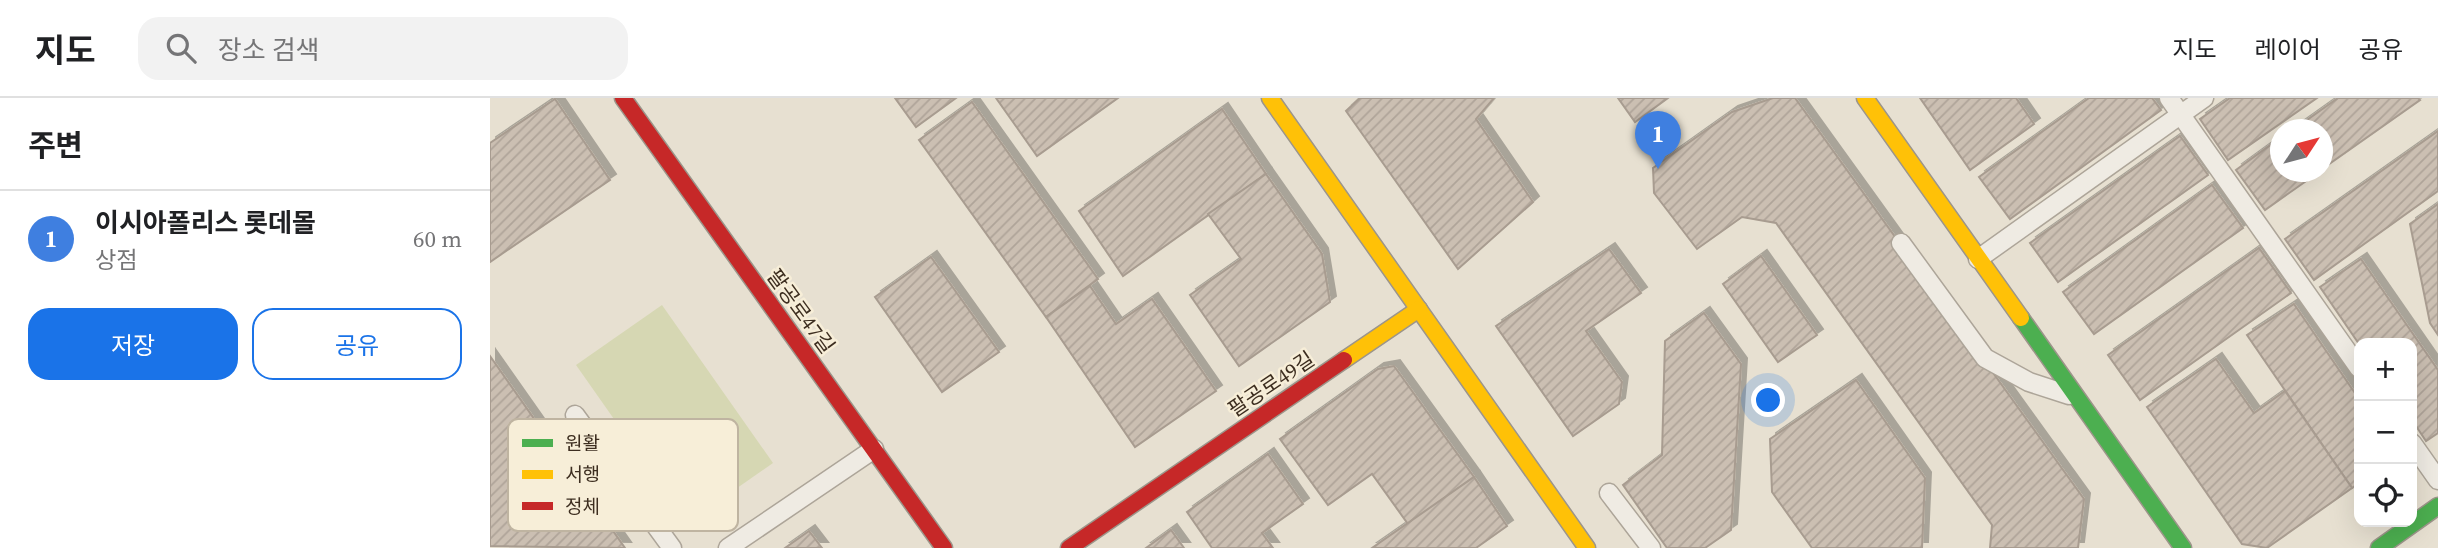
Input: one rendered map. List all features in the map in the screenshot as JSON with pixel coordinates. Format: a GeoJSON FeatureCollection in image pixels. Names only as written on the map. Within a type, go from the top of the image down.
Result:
{"type":"FeatureCollection","features":[{"type":"Feature","properties":{"kind":"street","name":"팔공로47길"},"geometry":{"type":"LineString","coordinates":[[623,98],[944,548]]}},
{"type":"Feature","properties":{"kind":"street"},"geometry":{"type":"LineString","coordinates":[[1270,98],[1587,548]]}},
{"type":"Feature","properties":{"kind":"street"},"geometry":{"type":"LineString","coordinates":[[1865,98],[2183,548]]}},
{"type":"Feature","properties":{"kind":"street","name":"팔공로49길"},"geometry":{"type":"LineString","coordinates":[[1069,548],[1419,309]]}},
{"type":"Feature","properties":{"kind":"street"},"geometry":{"type":"LineString","coordinates":[[2379,548],[2438,506]]}},
{"type":"Feature","properties":{"kind":"lane"},"geometry":{"type":"LineString","coordinates":[[2169,98],[2354,361]]}},
{"type":"Feature","properties":{"kind":"lane"},"geometry":{"type":"LineString","coordinates":[[1978,260],[2204,98]]}},
{"type":"Feature","properties":{"kind":"lane"},"geometry":{"type":"LineString","coordinates":[[1901,243],[1985,358],[2029,382],[2076,397]]}},
{"type":"Feature","properties":{"kind":"lane"},"geometry":{"type":"LineString","coordinates":[[575,415],[578,419]]}},
{"type":"Feature","properties":{"kind":"lane"},"geometry":{"type":"LineString","coordinates":[[728,548],[874,449]]}},
{"type":"Feature","properties":{"kind":"lane"},"geometry":{"type":"LineString","coordinates":[[2417,450],[2438,480]]}},
{"type":"Feature","properties":{"kind":"lane"},"geometry":{"type":"LineString","coordinates":[[1609,493],[1651,548]]}},
{"type":"Feature","properties":{"kind":"lane"},"geometry":{"type":"LineString","coordinates":[[660,531],[672,548]]}},
{"type":"Feature","properties":{"kind":"green space"},"geometry":{"type":"Polygon","coordinates":[[[662,305],[773,463],[738,487],[738,419],[614,419],[576,365],[662,305]]]}},
{"type":"Feature","properties":{"kind":"building"},"geometry":{"type":"Polygon","coordinates":[[[895,98],[956,98],[916,127],[895,98]]]}},
{"type":"Feature","properties":{"kind":"building"},"geometry":{"type":"Polygon","coordinates":[[[996,98],[1118,98],[1037,156],[996,98]]]}},
{"type":"Feature","properties":{"kind":"building"},"geometry":{"type":"Polygon","coordinates":[[[1360,98],[1494,98],[1476,119],[1533,202],[1458,269],[1346,111],[1360,98]]]}},
{"type":"Feature","properties":{"kind":"building"},"geometry":{"type":"Polygon","coordinates":[[[1618,98],[1668,98],[1635,122],[1618,98]]]}},
{"type":"Feature","properties":{"kind":"building"},"geometry":{"type":"Polygon","coordinates":[[[1773,98],[1795,98],[2084,499],[2078,548],[1990,548],[1992,525],[1776,223],[1742,217],[1697,249],[1654,193],[1653,168],[1732,112],[1773,98]]]}},
{"type":"Feature","properties":{"kind":"building"},"geometry":{"type":"Polygon","coordinates":[[[1920,98],[2016,98],[2034,124],[1970,170],[1920,98]]]}},
{"type":"Feature","properties":{"kind":"building"},"geometry":{"type":"Polygon","coordinates":[[[2089,98],[2152,98],[2161,110],[2010,219],[1979,177],[2089,98]]]}},
{"type":"Feature","properties":{"kind":"building"},"geometry":{"type":"Polygon","coordinates":[[[2230,98],[2317,98],[2287,119],[2270,119],[2270,131],[2228,160],[2200,119],[2230,98]]]}},
{"type":"Feature","properties":{"kind":"building"},"geometry":{"type":"Polygon","coordinates":[[[2338,98],[2420,100],[2333,161],[2333,119],[2308,119],[2338,98]]]}},
{"type":"Feature","properties":{"kind":"building"},"geometry":{"type":"Polygon","coordinates":[[[555,99],[610,180],[490,262],[490,143],[555,99]]]}},
{"type":"Feature","properties":{"kind":"building"},"geometry":{"type":"Polygon","coordinates":[[[972,102],[1098,279],[1046,317],[919,140],[972,102]]]}},
{"type":"Feature","properties":{"kind":"building"},"geometry":{"type":"Polygon","coordinates":[[[1222,109],[1266,174],[1123,276],[1079,211],[1222,109]]]}},
{"type":"Feature","properties":{"kind":"building"},"geometry":{"type":"Polygon","coordinates":[[[2438,131],[2438,191],[2314,280],[2285,239],[2438,131]]]}},
{"type":"Feature","properties":{"kind":"building"},"geometry":{"type":"Polygon","coordinates":[[[2180,136],[2208,175],[2058,282],[2030,243],[2180,136]]]}},
{"type":"Feature","properties":{"kind":"building"},"geometry":{"type":"Polygon","coordinates":[[[2270,145],[2270,182],[2305,182],[2265,210],[2236,170],[2270,145]]]}},
{"type":"Feature","properties":{"kind":"building"},"geometry":{"type":"Polygon","coordinates":[[[1266,174],[1322,254],[1330,302],[1239,366],[1190,295],[1241,259],[1208,214],[1266,174]]]}},
{"type":"Feature","properties":{"kind":"building"},"geometry":{"type":"Polygon","coordinates":[[[2212,185],[2243,228],[2094,334],[2063,292],[2212,185]]]}},
{"type":"Feature","properties":{"kind":"building"},"geometry":{"type":"Polygon","coordinates":[[[2438,204],[2438,335],[2430,323],[2410,224],[2438,204]]]}},
{"type":"Feature","properties":{"kind":"building"},"geometry":{"type":"Polygon","coordinates":[[[2259,248],[2291,293],[2140,400],[2108,355],[2259,248]]]}},
{"type":"Feature","properties":{"kind":"building"},"geometry":{"type":"Polygon","coordinates":[[[1609,249],[1641,293],[1586,331],[1622,382],[1619,404],[1573,436],[1496,326],[1609,249]]]}},
{"type":"Feature","properties":{"kind":"building"},"geometry":{"type":"Polygon","coordinates":[[[1761,256],[1817,335],[1778,362],[1723,284],[1761,256]]]}},
{"type":"Feature","properties":{"kind":"building"},"geometry":{"type":"Polygon","coordinates":[[[931,257],[999,352],[942,392],[875,297],[931,257]]]}},
{"type":"Feature","properties":{"kind":"building"},"geometry":{"type":"Polygon","coordinates":[[[2361,259],[2416,338],[2355,338],[2320,287],[2361,259]]]}},
{"type":"Feature","properties":{"kind":"building"},"geometry":{"type":"Polygon","coordinates":[[[1090,286],[1116,324],[1152,299],[1216,391],[1135,447],[1046,317],[1090,286]]]}},
{"type":"Feature","properties":{"kind":"building"},"geometry":{"type":"Polygon","coordinates":[[[2294,304],[2354,392],[2352,488],[2247,335],[2294,304]]]}},
{"type":"Feature","properties":{"kind":"building"},"geometry":{"type":"Polygon","coordinates":[[[1704,313],[1741,364],[1731,530],[1705,548],[1667,548],[1623,485],[1662,455],[1665,341],[1704,313]]]}},
{"type":"Feature","properties":{"kind":"building"},"geometry":{"type":"Polygon","coordinates":[[[2417,340],[2438,370],[2438,433],[2426,441],[2417,428],[2417,340]]]}},
{"type":"Feature","properties":{"kind":"building"},"geometry":{"type":"Polygon","coordinates":[[[490,356],[534,419],[508,419],[508,531],[613,531],[625,548],[490,546],[490,356]]]}},
{"type":"Feature","properties":{"kind":"building"},"geometry":{"type":"Polygon","coordinates":[[[2216,359],[2254,413],[2285,391],[2352,488],[2267,548],[2242,544],[2147,407],[2216,359]]]}},
{"type":"Feature","properties":{"kind":"building"},"geometry":{"type":"Polygon","coordinates":[[[1394,366],[1474,477],[1408,524],[1372,474],[1328,505],[1280,439],[1378,369],[1394,366]]]}},
{"type":"Feature","properties":{"kind":"building"},"geometry":{"type":"Polygon","coordinates":[[[1856,380],[1925,478],[1922,548],[1812,548],[1772,492],[1770,439],[1856,380]]]}},
{"type":"Feature","properties":{"kind":"building"},"geometry":{"type":"Polygon","coordinates":[[[1268,454],[1303,504],[1262,533],[1273,548],[1212,548],[1187,512],[1268,454]]]}},
{"type":"Feature","properties":{"kind":"building"},"geometry":{"type":"Polygon","coordinates":[[[1474,477],[1507,526],[1476,548],[1372,548],[1474,477]]]}},
{"type":"Feature","properties":{"kind":"building"},"geometry":{"type":"Polygon","coordinates":[[[1171,530],[1184,548],[1146,548],[1171,530]]]}},
{"type":"Feature","properties":{"kind":"building"},"geometry":{"type":"Polygon","coordinates":[[[809,531],[822,548],[785,548],[809,531]]]}},
{"type":"Feature","properties":{"kind":"traffic: fast"},"geometry":{"type":"LineString","coordinates":[[2021,318],[2183,548]]}},
{"type":"Feature","properties":{"kind":"traffic: fast"},"geometry":{"type":"LineString","coordinates":[[2379,548],[2438,506]]}},
{"type":"Feature","properties":{"kind":"traffic: slow"},"geometry":{"type":"LineString","coordinates":[[1270,98],[1587,548]]}},
{"type":"Feature","properties":{"kind":"traffic: slow"},"geometry":{"type":"LineString","coordinates":[[1865,98],[2021,318]]}},
{"type":"Feature","properties":{"kind":"traffic: slow"},"geometry":{"type":"LineString","coordinates":[[1344,360],[1419,309]]}},
{"type":"Feature","properties":{"kind":"traffic: jam"},"geometry":{"type":"LineString","coordinates":[[623,98],[944,548]]}},
{"type":"Feature","properties":{"kind":"traffic: jam"},"geometry":{"type":"LineString","coordinates":[[1069,548],[1344,360]]}},
{"type":"Feature","properties":{"kind":"place","name":"이시아폴리스 롯데몰"},"geometry":{"type":"Point","coordinates":[1658,169]}}]}
